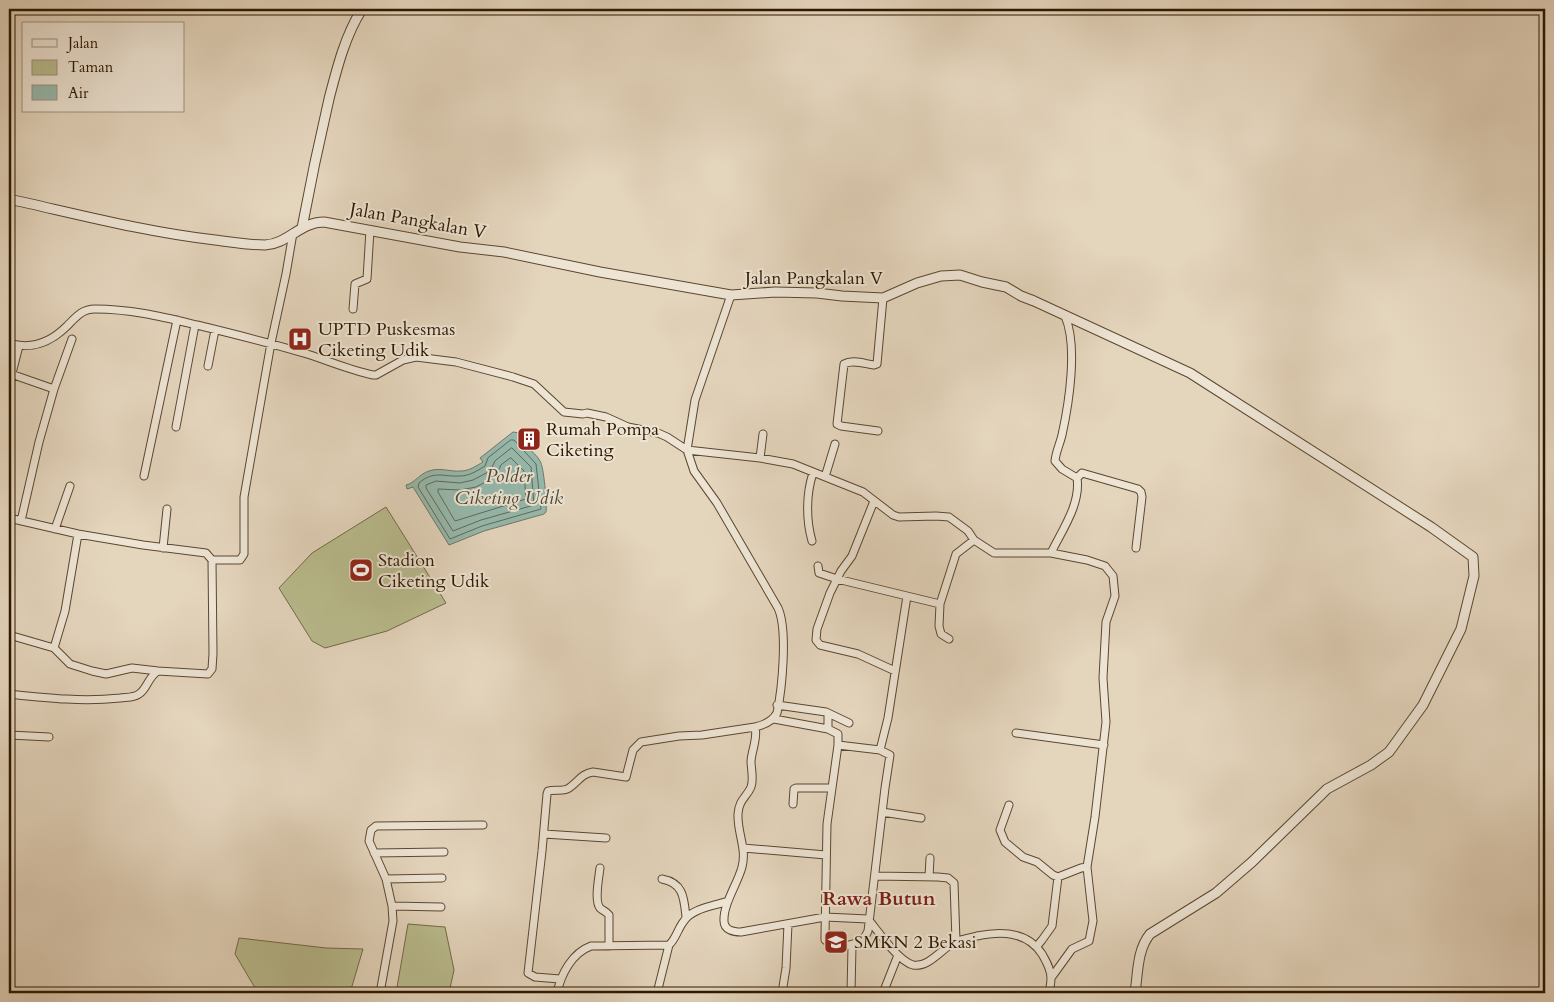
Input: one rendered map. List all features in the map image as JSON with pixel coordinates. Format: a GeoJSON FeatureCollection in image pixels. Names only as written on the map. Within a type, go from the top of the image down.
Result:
{"type":"FeatureCollection","features":[{"type":"Feature","properties":{"kind":"street"},"geometry":{"type":"LineString","coordinates":[[302,228],[320,136],[337,70],[345,45],[362,9]]}},
{"type":"Feature","properties":{"kind":"street","name":"Jalan Pangkalan V"},"geometry":{"type":"LineString","coordinates":[[9,199],[185,237],[267,245],[280,241],[310,223],[324,222],[460,247],[504,252],[600,272],[731,295],[775,292],[883,298],[917,283],[941,276],[960,275],[1006,287],[1021,296],[1190,373],[1431,526],[1473,558],[1475,570],[1461,629],[1423,705],[1389,752],[1371,765],[1327,789],[1252,862],[1216,893],[1150,934],[1140,950],[1135,993]]}},
{"type":"Feature","properties":{"kind":"street"},"geometry":{"type":"LineString","coordinates":[[353,309],[355,284],[367,279],[370,230]]}},
{"type":"Feature","properties":{"kind":"street"},"geometry":{"type":"LineString","coordinates":[[212,560],[236,561],[240,560],[244,554],[244,497],[271,343],[293,233]]}},
{"type":"Feature","properties":{"kind":"street"},"geometry":{"type":"LineString","coordinates":[[560,979],[535,977],[528,973],[548,791],[566,790],[583,774],[593,772],[626,777],[633,750],[641,742],[755,727],[764,725],[774,719],[777,713],[784,630],[782,616],[717,503],[694,471],[687,450],[695,400],[731,295]]}},
{"type":"Feature","properties":{"kind":"street"},"geometry":{"type":"LineString","coordinates":[[878,432],[836,424],[844,364],[852,362],[877,364],[883,298]]}},
{"type":"Feature","properties":{"kind":"street"},"geometry":{"type":"LineString","coordinates":[[9,343],[19,346],[31,346],[50,340],[66,328],[79,313],[92,309],[112,309],[148,313],[271,343],[373,375],[380,374],[403,360],[416,357],[456,362],[528,381],[534,384],[564,412],[606,416],[628,427],[658,433],[687,450],[760,458],[793,464],[863,492],[893,515],[899,517],[936,516],[949,518],[968,530],[974,540],[994,553],[1051,553],[1087,560],[1105,566],[1113,576],[1115,596],[1106,622],[1103,662],[1106,707],[1104,745],[1087,867],[1093,921],[1089,941],[1072,949],[1051,978]]}},
{"type":"Feature","properties":{"kind":"street"},"geometry":{"type":"LineString","coordinates":[[1065,316],[1070,330],[1069,397],[1062,436],[1055,460],[1062,470],[1076,478]]}},
{"type":"Feature","properties":{"kind":"street"},"geometry":{"type":"LineString","coordinates":[[144,476],[177,320]]}},
{"type":"Feature","properties":{"kind":"street"},"geometry":{"type":"LineString","coordinates":[[176,427],[195,325]]}},
{"type":"Feature","properties":{"kind":"street"},"geometry":{"type":"LineString","coordinates":[[208,366],[215,330]]}},
{"type":"Feature","properties":{"kind":"street"},"geometry":{"type":"LineString","coordinates":[[20,521],[38,442],[72,339]]}},
{"type":"Feature","properties":{"kind":"street"},"geometry":{"type":"LineString","coordinates":[[9,385],[19,346]]}},
{"type":"Feature","properties":{"kind":"street"},"geometry":{"type":"LineString","coordinates":[[11,374],[54,389]]}},
{"type":"Feature","properties":{"kind":"street"},"geometry":{"type":"LineString","coordinates":[[760,458],[763,434]]}},
{"type":"Feature","properties":{"kind":"street"},"geometry":{"type":"LineString","coordinates":[[825,477],[835,444]]}},
{"type":"Feature","properties":{"kind":"street"},"geometry":{"type":"LineString","coordinates":[[812,541],[808,511],[813,473]]}},
{"type":"Feature","properties":{"kind":"street"},"geometry":{"type":"LineString","coordinates":[[1076,478],[1082,473],[1138,489],[1141,492],[1136,548]]}},
{"type":"Feature","properties":{"kind":"street"},"geometry":{"type":"LineString","coordinates":[[1051,553],[1077,497],[1076,478]]}},
{"type":"Feature","properties":{"kind":"street"},"geometry":{"type":"LineString","coordinates":[[55,529],[70,486]]}},
{"type":"Feature","properties":{"kind":"street"},"geometry":{"type":"LineString","coordinates":[[874,501],[852,556],[830,593],[817,629],[817,643],[858,654],[895,671]]}},
{"type":"Feature","properties":{"kind":"street"},"geometry":{"type":"LineString","coordinates":[[163,548],[167,509]]}},
{"type":"Feature","properties":{"kind":"street"},"geometry":{"type":"LineString","coordinates":[[9,518],[78,534],[206,553],[212,560],[213,654],[211,672],[208,674],[132,668],[106,674],[70,664],[54,648],[9,636]]}},
{"type":"Feature","properties":{"kind":"street"},"geometry":{"type":"LineString","coordinates":[[54,648],[65,611],[78,534]]}},
{"type":"Feature","properties":{"kind":"street"},"geometry":{"type":"LineString","coordinates":[[949,640],[941,634],[939,626],[940,604],[956,554],[974,540]]}},
{"type":"Feature","properties":{"kind":"street"},"geometry":{"type":"LineString","coordinates":[[818,566],[819,573],[837,579],[940,604]]}},
{"type":"Feature","properties":{"kind":"street"},"geometry":{"type":"LineString","coordinates":[[880,750],[886,734],[907,596]]}},
{"type":"Feature","properties":{"kind":"street"},"geometry":{"type":"LineString","coordinates":[[9,694],[81,701],[134,696],[140,694],[150,678],[158,671]]}},
{"type":"Feature","properties":{"kind":"street"},"geometry":{"type":"LineString","coordinates":[[777,705],[828,713],[849,723]]}},
{"type":"Feature","properties":{"kind":"street"},"geometry":{"type":"LineString","coordinates":[[828,713],[828,729]]}},
{"type":"Feature","properties":{"kind":"street"},"geometry":{"type":"LineString","coordinates":[[774,719],[828,729],[838,734],[827,824],[825,936],[826,942],[852,946],[864,938],[868,931],[868,919],[890,761],[888,753],[880,750],[838,745]]}},
{"type":"Feature","properties":{"kind":"street"},"geometry":{"type":"LineString","coordinates":[[755,727],[756,734],[751,759],[752,785],[751,789],[743,797],[738,813],[738,829],[743,843],[743,864],[728,902],[724,921],[730,930],[741,932],[825,917],[868,919],[898,955],[912,964],[924,964],[956,942],[992,933],[1012,933],[1037,946],[1047,962],[1051,978],[1049,993]]}},
{"type":"Feature","properties":{"kind":"street"},"geometry":{"type":"LineString","coordinates":[[1016,733],[1104,745]]}},
{"type":"Feature","properties":{"kind":"street"},"geometry":{"type":"LineString","coordinates":[[9,735],[49,737]]}},
{"type":"Feature","properties":{"kind":"street"},"geometry":{"type":"LineString","coordinates":[[793,804],[794,789],[796,788],[832,788]]}},
{"type":"Feature","properties":{"kind":"street"},"geometry":{"type":"LineString","coordinates":[[1009,805],[1000,830],[1004,842],[1023,857],[1037,862],[1058,877],[1087,867]]}},
{"type":"Feature","properties":{"kind":"street"},"geometry":{"type":"LineString","coordinates":[[882,812],[921,818]]}},
{"type":"Feature","properties":{"kind":"street"},"geometry":{"type":"LineString","coordinates":[[380,992],[393,921],[386,879],[369,841],[371,830],[376,826],[483,825]]}},
{"type":"Feature","properties":{"kind":"street"},"geometry":{"type":"LineString","coordinates":[[544,834],[606,838]]}},
{"type":"Feature","properties":{"kind":"street"},"geometry":{"type":"LineString","coordinates":[[743,848],[826,855]]}},
{"type":"Feature","properties":{"kind":"street"},"geometry":{"type":"LineString","coordinates":[[374,853],[444,852]]}},
{"type":"Feature","properties":{"kind":"street"},"geometry":{"type":"LineString","coordinates":[[929,876],[930,858]]}},
{"type":"Feature","properties":{"kind":"street"},"geometry":{"type":"LineString","coordinates":[[600,868],[597,901],[599,907],[609,915],[609,946]]}},
{"type":"Feature","properties":{"kind":"street"},"geometry":{"type":"LineString","coordinates":[[875,876],[948,878],[954,883],[956,942]]}},
{"type":"Feature","properties":{"kind":"street"},"geometry":{"type":"LineString","coordinates":[[1037,946],[1052,926],[1058,877]]}},
{"type":"Feature","properties":{"kind":"street"},"geometry":{"type":"LineString","coordinates":[[386,879],[442,878]]}},
{"type":"Feature","properties":{"kind":"street"},"geometry":{"type":"LineString","coordinates":[[657,993],[669,945],[686,917],[685,903],[678,886],[673,881],[662,879]]}},
{"type":"Feature","properties":{"kind":"street"},"geometry":{"type":"LineString","coordinates":[[686,917],[698,911],[728,902]]}},
{"type":"Feature","properties":{"kind":"street"},"geometry":{"type":"LineString","coordinates":[[392,906],[441,907]]}},
{"type":"Feature","properties":{"kind":"street"},"geometry":{"type":"LineString","coordinates":[[782,993],[786,968],[788,924]]}},
{"type":"Feature","properties":{"kind":"street"},"geometry":{"type":"LineString","coordinates":[[557,993],[560,979],[577,953],[591,946],[669,945]]}},
{"type":"Feature","properties":{"kind":"street"},"geometry":{"type":"LineString","coordinates":[[851,993],[852,946]]}},
{"type":"Feature","properties":{"kind":"street"},"geometry":{"type":"LineString","coordinates":[[883,993],[898,955]]}},
{"type":"Feature","properties":{"kind":"green space","name":"Stadion Ciketing Udik"},"geometry":{"type":"Polygon","coordinates":[[[386,507],[446,603],[387,631],[325,648],[312,641],[279,588],[312,553],[386,507]]]}},
{"type":"Feature","properties":{"kind":"green space"},"geometry":{"type":"Polygon","coordinates":[[[408,924],[445,927],[454,970],[449,993],[396,993],[408,924]]]}},
{"type":"Feature","properties":{"kind":"green space"},"geometry":{"type":"Polygon","coordinates":[[[239,938],[326,948],[363,949],[350,993],[258,993],[235,954],[239,938]]]}},
{"type":"Feature","properties":{"kind":"water","name":"Polder Ciketing Udik"},"geometry":{"type":"Polygon","coordinates":[[[513,432],[519,433],[525,445],[540,461],[545,486],[546,512],[484,531],[449,545],[413,487],[407,489],[406,485],[422,474],[433,470],[461,471],[472,468],[483,462],[480,458],[513,432]]]}},
{"type":"Feature","properties":{"kind":"place","name":"UPTD Puskesmas Ciketing Udik"},"geometry":{"type":"Point","coordinates":[300,339]}},
{"type":"Feature","properties":{"kind":"place","name":"Rumah Pompa Ciketing"},"geometry":{"type":"Point","coordinates":[529,439]}},
{"type":"Feature","properties":{"kind":"place","name":"Stadion Ciketing Udik"},"geometry":{"type":"Point","coordinates":[361,570]}},
{"type":"Feature","properties":{"kind":"place","name":"SMKN 2 Bekasi"},"geometry":{"type":"Point","coordinates":[836,942]}},
{"type":"Feature","properties":{"kind":"district","name":"Rawa Butun"},"geometry":{"type":"Point","coordinates":[879,898]}}]}
